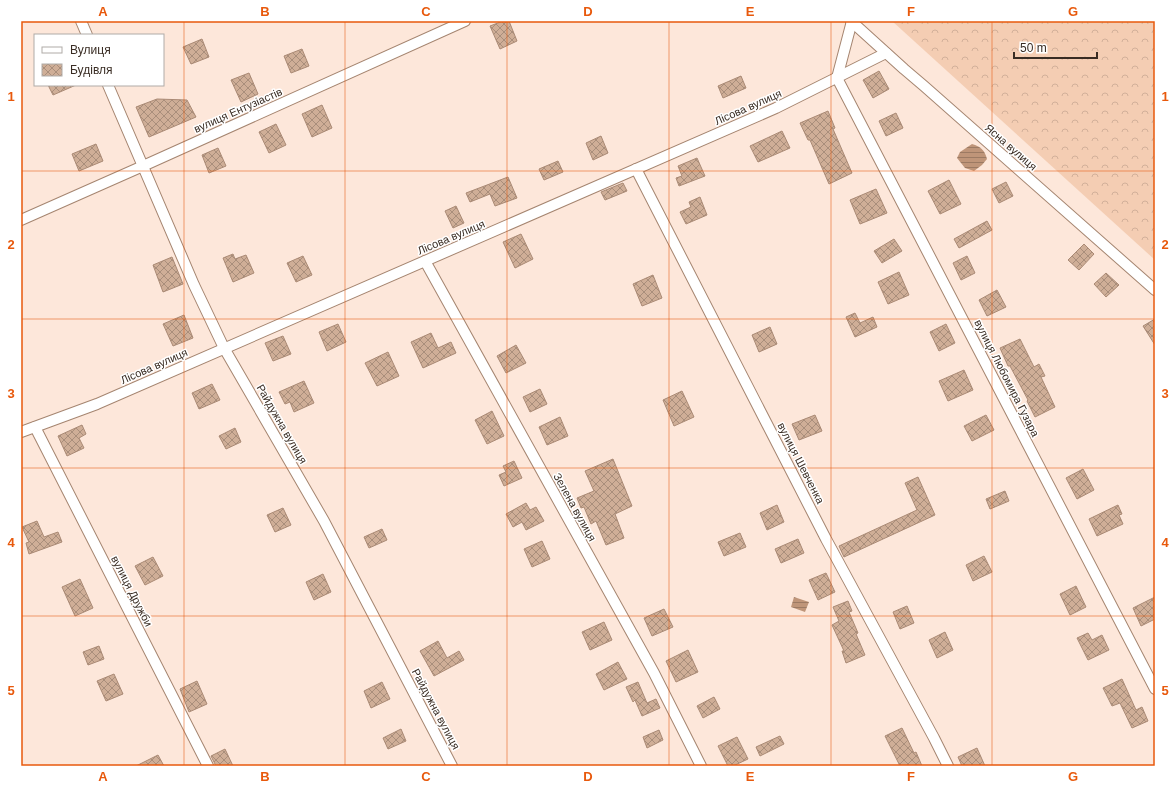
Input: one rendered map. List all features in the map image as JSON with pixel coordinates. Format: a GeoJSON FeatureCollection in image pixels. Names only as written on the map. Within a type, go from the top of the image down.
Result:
{"type":"FeatureCollection","features":[{"type":"Feature","properties":{"kind":"street"},"geometry":{"type":"LineString","coordinates":[[81,21],[87,34]]}},
{"type":"Feature","properties":{"kind":"street","name":"вулиця Ентузіастів"},"geometry":{"type":"LineString","coordinates":[[21,220],[465,21]]}},
{"type":"Feature","properties":{"kind":"street"},"geometry":{"type":"LineString","coordinates":[[837,78],[852,21]]}},
{"type":"Feature","properties":{"kind":"street","name":"Ясна вулиця"},"geometry":{"type":"LineString","coordinates":[[852,21],[886,53],[1155,290]]}},
{"type":"Feature","properties":{"kind":"street","name":"Лісова вулиця"},"geometry":{"type":"LineString","coordinates":[[21,432],[97,404],[776,108],[886,53]]}},
{"type":"Feature","properties":{"kind":"street","name":"вулиця Любомира Гузара"},"geometry":{"type":"LineString","coordinates":[[837,78],[1155,689]]}},
{"type":"Feature","properties":{"kind":"street","name":"Райдужна вулиця"},"geometry":{"type":"LineString","coordinates":[[108,86],[194,285],[224,348],[324,521],[452,766]]}},
{"type":"Feature","properties":{"kind":"street","name":"вулиця Шевченка"},"geometry":{"type":"LineString","coordinates":[[636,169],[826,539],[931,731],[948,766]]}},
{"type":"Feature","properties":{"kind":"street","name":"Зелена вулиця"},"geometry":{"type":"LineString","coordinates":[[425,261],[654,673],[700,766]]}},
{"type":"Feature","properties":{"kind":"street","name":"вулиця Дружби"},"geometry":{"type":"LineString","coordinates":[[35,427],[208,766]]}},
{"type":"Feature","properties":{"kind":"green space"},"geometry":{"type":"Polygon","coordinates":[[[892,21],[1155,21],[1155,260],[892,21]]]}},
{"type":"Feature","properties":{"kind":"shaded area"},"geometry":{"type":"Polygon","coordinates":[[[972,144],[982,149],[987,159],[974,171],[965,168],[957,158],[960,152],[972,144]]]}},
{"type":"Feature","properties":{"kind":"shaded area"},"geometry":{"type":"Polygon","coordinates":[[[794,597],[809,602],[805,612],[791,607],[794,597]]]}},
{"type":"Feature","properties":{"kind":"building"},"geometry":{"type":"Polygon","coordinates":[[[503,21],[509,21],[517,41],[500,49],[490,26],[503,21]]]}},
{"type":"Feature","properties":{"kind":"building"},"geometry":{"type":"Polygon","coordinates":[[[202,39],[209,57],[191,64],[183,47],[202,39]]]}},
{"type":"Feature","properties":{"kind":"building"},"geometry":{"type":"Polygon","coordinates":[[[302,49],[309,66],[291,73],[284,56],[302,49]]]}},
{"type":"Feature","properties":{"kind":"building"},"geometry":{"type":"Polygon","coordinates":[[[879,71],[889,89],[873,98],[863,80],[879,71]]]}},
{"type":"Feature","properties":{"kind":"building"},"geometry":{"type":"Polygon","coordinates":[[[249,73],[258,94],[241,102],[231,80],[249,73]]]}},
{"type":"Feature","properties":{"kind":"building"},"geometry":{"type":"Polygon","coordinates":[[[741,76],[746,88],[723,98],[718,86],[741,76]]]}},
{"type":"Feature","properties":{"kind":"building"},"geometry":{"type":"Polygon","coordinates":[[[48,86],[74,86],[53,95],[48,86]]]}},
{"type":"Feature","properties":{"kind":"building"},"geometry":{"type":"Polygon","coordinates":[[[157,99],[187,100],[196,117],[149,137],[136,107],[157,99]]]}},
{"type":"Feature","properties":{"kind":"building"},"geometry":{"type":"Polygon","coordinates":[[[322,105],[332,128],[312,137],[302,114],[322,105]]]}},
{"type":"Feature","properties":{"kind":"building"},"geometry":{"type":"Polygon","coordinates":[[[828,111],[835,128],[833,129],[852,173],[829,184],[810,140],[808,140],[800,123],[828,111]]]}},
{"type":"Feature","properties":{"kind":"building"},"geometry":{"type":"Polygon","coordinates":[[[896,113],[903,128],[886,136],[879,121],[896,113]]]}},
{"type":"Feature","properties":{"kind":"building"},"geometry":{"type":"Polygon","coordinates":[[[276,124],[286,145],[269,153],[259,132],[276,124]]]}},
{"type":"Feature","properties":{"kind":"building"},"geometry":{"type":"Polygon","coordinates":[[[782,131],[790,148],[758,162],[750,146],[782,131]]]}},
{"type":"Feature","properties":{"kind":"building"},"geometry":{"type":"Polygon","coordinates":[[[601,136],[608,153],[593,160],[586,143],[601,136]]]}},
{"type":"Feature","properties":{"kind":"building"},"geometry":{"type":"Polygon","coordinates":[[[96,144],[103,161],[79,171],[72,154],[96,144]]]}},
{"type":"Feature","properties":{"kind":"building"},"geometry":{"type":"Polygon","coordinates":[[[218,148],[226,166],[209,173],[202,155],[218,148]]]}},
{"type":"Feature","properties":{"kind":"building"},"geometry":{"type":"Polygon","coordinates":[[[697,158],[705,176],[679,186],[676,178],[682,176],[678,166],[697,158]]]}},
{"type":"Feature","properties":{"kind":"building"},"geometry":{"type":"Polygon","coordinates":[[[558,161],[563,172],[544,180],[539,169],[558,161]]]}},
{"type":"Feature","properties":{"kind":"building"},"geometry":{"type":"Polygon","coordinates":[[[508,177],[517,198],[495,206],[490,194],[470,202],[466,193],[508,177]]]}},
{"type":"Feature","properties":{"kind":"building"},"geometry":{"type":"Polygon","coordinates":[[[949,180],[961,204],[940,214],[928,191],[949,180]]]}},
{"type":"Feature","properties":{"kind":"building"},"geometry":{"type":"Polygon","coordinates":[[[1006,182],[1013,196],[999,203],[992,189],[1006,182]]]}},
{"type":"Feature","properties":{"kind":"building"},"geometry":{"type":"Polygon","coordinates":[[[623,183],[627,191],[605,200],[601,192],[623,183]]]}},
{"type":"Feature","properties":{"kind":"building"},"geometry":{"type":"Polygon","coordinates":[[[876,189],[887,213],[860,224],[850,200],[876,189]]]}},
{"type":"Feature","properties":{"kind":"building"},"geometry":{"type":"Polygon","coordinates":[[[700,197],[707,215],[686,224],[680,212],[691,207],[689,202],[700,197]]]}},
{"type":"Feature","properties":{"kind":"building"},"geometry":{"type":"Polygon","coordinates":[[[456,206],[464,223],[453,228],[445,211],[456,206]]]}},
{"type":"Feature","properties":{"kind":"building"},"geometry":{"type":"Polygon","coordinates":[[[987,221],[992,230],[959,248],[954,239],[987,221]]]}},
{"type":"Feature","properties":{"kind":"building"},"geometry":{"type":"Polygon","coordinates":[[[521,234],[533,259],[515,268],[503,242],[521,234]]]}},
{"type":"Feature","properties":{"kind":"building"},"geometry":{"type":"Polygon","coordinates":[[[894,239],[902,251],[882,263],[874,251],[894,239]]]}},
{"type":"Feature","properties":{"kind":"building"},"geometry":{"type":"Polygon","coordinates":[[[1084,244],[1094,254],[1079,270],[1068,260],[1084,244]]]}},
{"type":"Feature","properties":{"kind":"building"},"geometry":{"type":"Polygon","coordinates":[[[233,254],[235,259],[246,255],[254,273],[233,282],[223,258],[233,254]]]}},
{"type":"Feature","properties":{"kind":"building"},"geometry":{"type":"Polygon","coordinates":[[[303,256],[312,275],[296,282],[287,263],[303,256]]]}},
{"type":"Feature","properties":{"kind":"building"},"geometry":{"type":"Polygon","coordinates":[[[967,256],[975,273],[961,280],[953,263],[967,256]]]}},
{"type":"Feature","properties":{"kind":"building"},"geometry":{"type":"Polygon","coordinates":[[[172,257],[183,284],[163,292],[153,265],[172,257]]]}},
{"type":"Feature","properties":{"kind":"building"},"geometry":{"type":"Polygon","coordinates":[[[899,272],[909,295],[888,304],[878,282],[899,272]]]}},
{"type":"Feature","properties":{"kind":"building"},"geometry":{"type":"Polygon","coordinates":[[[1106,273],[1119,285],[1106,297],[1094,284],[1106,273]]]}},
{"type":"Feature","properties":{"kind":"building"},"geometry":{"type":"Polygon","coordinates":[[[653,275],[662,298],[642,306],[633,284],[653,275]]]}},
{"type":"Feature","properties":{"kind":"building"},"geometry":{"type":"Polygon","coordinates":[[[997,290],[1006,307],[987,316],[979,300],[997,290]]]}},
{"type":"Feature","properties":{"kind":"building"},"geometry":{"type":"Polygon","coordinates":[[[855,313],[860,323],[873,317],[877,327],[855,337],[846,317],[855,313]]]}},
{"type":"Feature","properties":{"kind":"building"},"geometry":{"type":"Polygon","coordinates":[[[184,315],[193,338],[173,346],[163,324],[184,315]]]}},
{"type":"Feature","properties":{"kind":"building"},"geometry":{"type":"Polygon","coordinates":[[[1155,319],[1155,345],[1143,326],[1155,319]]]}},
{"type":"Feature","properties":{"kind":"building"},"geometry":{"type":"Polygon","coordinates":[[[338,324],[346,342],[327,351],[319,332],[338,324]]]}},
{"type":"Feature","properties":{"kind":"building"},"geometry":{"type":"Polygon","coordinates":[[[946,324],[955,343],[939,351],[930,332],[946,324]]]}},
{"type":"Feature","properties":{"kind":"building"},"geometry":{"type":"Polygon","coordinates":[[[770,327],[777,344],[759,352],[752,335],[770,327]]]}},
{"type":"Feature","properties":{"kind":"building"},"geometry":{"type":"Polygon","coordinates":[[[431,333],[438,348],[451,342],[456,353],[423,368],[411,342],[431,333]]]}},
{"type":"Feature","properties":{"kind":"building"},"geometry":{"type":"Polygon","coordinates":[[[283,336],[291,354],[273,361],[265,343],[283,336]]]}},
{"type":"Feature","properties":{"kind":"building"},"geometry":{"type":"Polygon","coordinates":[[[1020,339],[1034,367],[1039,364],[1045,376],[1041,377],[1055,407],[1035,417],[1027,401],[1028,400],[1010,366],[1008,366],[1000,348],[1020,339]]]}},
{"type":"Feature","properties":{"kind":"building"},"geometry":{"type":"Polygon","coordinates":[[[516,345],[526,363],[506,373],[497,356],[516,345]]]}},
{"type":"Feature","properties":{"kind":"building"},"geometry":{"type":"Polygon","coordinates":[[[388,352],[399,376],[377,386],[365,363],[388,352]]]}},
{"type":"Feature","properties":{"kind":"building"},"geometry":{"type":"Polygon","coordinates":[[[964,370],[973,390],[948,401],[939,381],[964,370]]]}},
{"type":"Feature","properties":{"kind":"building"},"geometry":{"type":"Polygon","coordinates":[[[304,381],[314,403],[294,412],[290,402],[285,404],[279,392],[304,381]]]}},
{"type":"Feature","properties":{"kind":"building"},"geometry":{"type":"Polygon","coordinates":[[[212,384],[220,400],[199,409],[192,393],[212,384]]]}},
{"type":"Feature","properties":{"kind":"building"},"geometry":{"type":"Polygon","coordinates":[[[540,389],[547,404],[530,412],[523,397],[540,389]]]}},
{"type":"Feature","properties":{"kind":"building"},"geometry":{"type":"Polygon","coordinates":[[[682,391],[694,417],[674,426],[663,400],[682,391]]]}},
{"type":"Feature","properties":{"kind":"building"},"geometry":{"type":"Polygon","coordinates":[[[492,411],[504,436],[487,444],[475,420],[492,411]]]}},
{"type":"Feature","properties":{"kind":"building"},"geometry":{"type":"Polygon","coordinates":[[[815,415],[822,431],[799,440],[792,424],[815,415]]]}},
{"type":"Feature","properties":{"kind":"building"},"geometry":{"type":"Polygon","coordinates":[[[986,415],[994,430],[972,441],[964,426],[986,415]]]}},
{"type":"Feature","properties":{"kind":"building"},"geometry":{"type":"Polygon","coordinates":[[[560,417],[568,436],[547,445],[539,427],[560,417]]]}},
{"type":"Feature","properties":{"kind":"building"},"geometry":{"type":"Polygon","coordinates":[[[82,425],[86,434],[79,438],[84,448],[67,456],[58,436],[82,425]]]}},
{"type":"Feature","properties":{"kind":"building"},"geometry":{"type":"Polygon","coordinates":[[[235,428],[241,442],[226,449],[219,436],[235,428]]]}},
{"type":"Feature","properties":{"kind":"building"},"geometry":{"type":"Polygon","coordinates":[[[613,459],[632,506],[615,514],[624,538],[606,545],[596,521],[591,524],[584,507],[581,508],[577,498],[594,491],[585,471],[613,459]]]}},
{"type":"Feature","properties":{"kind":"building"},"geometry":{"type":"Polygon","coordinates":[[[514,461],[522,478],[504,486],[499,475],[506,472],[503,466],[514,461]]]}},
{"type":"Feature","properties":{"kind":"building"},"geometry":{"type":"Polygon","coordinates":[[[1083,469],[1094,490],[1077,499],[1066,478],[1083,469]]]}},
{"type":"Feature","properties":{"kind":"building"},"geometry":{"type":"Polygon","coordinates":[[[918,477],[935,515],[844,557],[839,546],[917,510],[905,483],[918,477]]]}},
{"type":"Feature","properties":{"kind":"building"},"geometry":{"type":"Polygon","coordinates":[[[1005,491],[1009,501],[990,509],[986,499],[1005,491]]]}},
{"type":"Feature","properties":{"kind":"building"},"geometry":{"type":"Polygon","coordinates":[[[526,503],[530,510],[536,507],[544,521],[526,530],[522,522],[513,527],[506,514],[526,503]]]}},
{"type":"Feature","properties":{"kind":"building"},"geometry":{"type":"Polygon","coordinates":[[[777,505],[784,522],[767,530],[760,513],[777,505]]]}},
{"type":"Feature","properties":{"kind":"building"},"geometry":{"type":"Polygon","coordinates":[[[1118,505],[1122,514],[1119,515],[1123,524],[1097,536],[1089,519],[1118,505]]]}},
{"type":"Feature","properties":{"kind":"building"},"geometry":{"type":"Polygon","coordinates":[[[283,508],[291,525],[275,532],[267,515],[283,508]]]}},
{"type":"Feature","properties":{"kind":"building"},"geometry":{"type":"Polygon","coordinates":[[[37,521],[44,537],[58,532],[62,542],[29,554],[26,543],[29,542],[22,527],[37,521]]]}},
{"type":"Feature","properties":{"kind":"building"},"geometry":{"type":"Polygon","coordinates":[[[382,529],[387,540],[369,548],[364,537],[382,529]]]}},
{"type":"Feature","properties":{"kind":"building"},"geometry":{"type":"Polygon","coordinates":[[[740,533],[746,547],[724,556],[718,542],[740,533]]]}},
{"type":"Feature","properties":{"kind":"building"},"geometry":{"type":"Polygon","coordinates":[[[798,539],[804,553],[781,563],[775,549],[798,539]]]}},
{"type":"Feature","properties":{"kind":"building"},"geometry":{"type":"Polygon","coordinates":[[[542,541],[550,559],[532,567],[524,549],[542,541]]]}},
{"type":"Feature","properties":{"kind":"building"},"geometry":{"type":"Polygon","coordinates":[[[984,556],[992,572],[973,581],[966,565],[984,556]]]}},
{"type":"Feature","properties":{"kind":"building"},"geometry":{"type":"Polygon","coordinates":[[[153,557],[163,576],[145,585],[135,566],[153,557]]]}},
{"type":"Feature","properties":{"kind":"building"},"geometry":{"type":"Polygon","coordinates":[[[826,573],[835,592],[818,600],[809,580],[826,573]]]}},
{"type":"Feature","properties":{"kind":"building"},"geometry":{"type":"Polygon","coordinates":[[[323,574],[331,592],[314,600],[306,582],[323,574]]]}},
{"type":"Feature","properties":{"kind":"building"},"geometry":{"type":"Polygon","coordinates":[[[80,579],[93,608],[75,616],[62,587],[80,579]]]}},
{"type":"Feature","properties":{"kind":"building"},"geometry":{"type":"Polygon","coordinates":[[[1076,586],[1086,607],[1070,615],[1060,594],[1076,586]]]}},
{"type":"Feature","properties":{"kind":"building"},"geometry":{"type":"Polygon","coordinates":[[[1155,597],[1155,619],[1141,626],[1133,608],[1155,597]]]}},
{"type":"Feature","properties":{"kind":"building"},"geometry":{"type":"Polygon","coordinates":[[[848,601],[852,611],[849,612],[865,655],[846,663],[842,651],[844,651],[832,625],[839,621],[833,607],[848,601]]]}},
{"type":"Feature","properties":{"kind":"building"},"geometry":{"type":"Polygon","coordinates":[[[907,606],[914,623],[900,629],[893,612],[907,606]]]}},
{"type":"Feature","properties":{"kind":"building"},"geometry":{"type":"Polygon","coordinates":[[[664,609],[673,627],[652,636],[644,618],[664,609]]]}},
{"type":"Feature","properties":{"kind":"building"},"geometry":{"type":"Polygon","coordinates":[[[604,622],[612,640],[590,650],[582,632],[604,622]]]}},
{"type":"Feature","properties":{"kind":"building"},"geometry":{"type":"Polygon","coordinates":[[[945,632],[953,650],[937,658],[929,640],[945,632]]]}},
{"type":"Feature","properties":{"kind":"building"},"geometry":{"type":"Polygon","coordinates":[[[1088,633],[1092,640],[1102,635],[1109,650],[1088,660],[1077,638],[1088,633]]]}},
{"type":"Feature","properties":{"kind":"building"},"geometry":{"type":"Polygon","coordinates":[[[438,641],[447,658],[459,651],[464,660],[434,676],[420,651],[438,641]]]}},
{"type":"Feature","properties":{"kind":"building"},"geometry":{"type":"Polygon","coordinates":[[[99,646],[104,659],[88,665],[83,652],[99,646]]]}},
{"type":"Feature","properties":{"kind":"building"},"geometry":{"type":"Polygon","coordinates":[[[688,650],[698,672],[676,682],[666,661],[688,650]]]}},
{"type":"Feature","properties":{"kind":"building"},"geometry":{"type":"Polygon","coordinates":[[[618,662],[627,679],[604,690],[596,674],[618,662]]]}},
{"type":"Feature","properties":{"kind":"building"},"geometry":{"type":"Polygon","coordinates":[[[114,674],[123,694],[106,701],[97,681],[114,674]]]}},
{"type":"Feature","properties":{"kind":"building"},"geometry":{"type":"Polygon","coordinates":[[[1122,679],[1136,710],[1142,707],[1148,721],[1132,728],[1120,703],[1112,706],[1103,688],[1122,679]]]}},
{"type":"Feature","properties":{"kind":"building"},"geometry":{"type":"Polygon","coordinates":[[[197,681],[207,704],[189,712],[180,689],[197,681]]]}},
{"type":"Feature","properties":{"kind":"building"},"geometry":{"type":"Polygon","coordinates":[[[382,682],[390,699],[371,708],[364,691],[382,682]]]}},
{"type":"Feature","properties":{"kind":"building"},"geometry":{"type":"Polygon","coordinates":[[[638,682],[647,703],[656,699],[660,708],[642,716],[635,700],[633,702],[626,687],[638,682]]]}},
{"type":"Feature","properties":{"kind":"building"},"geometry":{"type":"Polygon","coordinates":[[[714,697],[720,709],[703,718],[697,706],[714,697]]]}},
{"type":"Feature","properties":{"kind":"building"},"geometry":{"type":"Polygon","coordinates":[[[902,728],[914,753],[916,752],[922,766],[900,766],[885,736],[902,728]]]}},
{"type":"Feature","properties":{"kind":"building"},"geometry":{"type":"Polygon","coordinates":[[[401,729],[406,741],[388,749],[383,738],[401,729]]]}},
{"type":"Feature","properties":{"kind":"building"},"geometry":{"type":"Polygon","coordinates":[[[659,730],[663,740],[647,748],[643,737],[659,730]]]}},
{"type":"Feature","properties":{"kind":"building"},"geometry":{"type":"Polygon","coordinates":[[[780,736],[784,744],[760,756],[756,747],[780,736]]]}},
{"type":"Feature","properties":{"kind":"building"},"geometry":{"type":"Polygon","coordinates":[[[737,737],[748,759],[733,766],[728,766],[718,746],[737,737]]]}},
{"type":"Feature","properties":{"kind":"building"},"geometry":{"type":"Polygon","coordinates":[[[977,748],[985,766],[962,766],[958,757],[977,748]]]}},
{"type":"Feature","properties":{"kind":"building"},"geometry":{"type":"Polygon","coordinates":[[[225,749],[233,766],[216,766],[211,756],[225,749]]]}},
{"type":"Feature","properties":{"kind":"building"},"geometry":{"type":"Polygon","coordinates":[[[158,755],[164,766],[136,766],[158,755]]]}}]}
